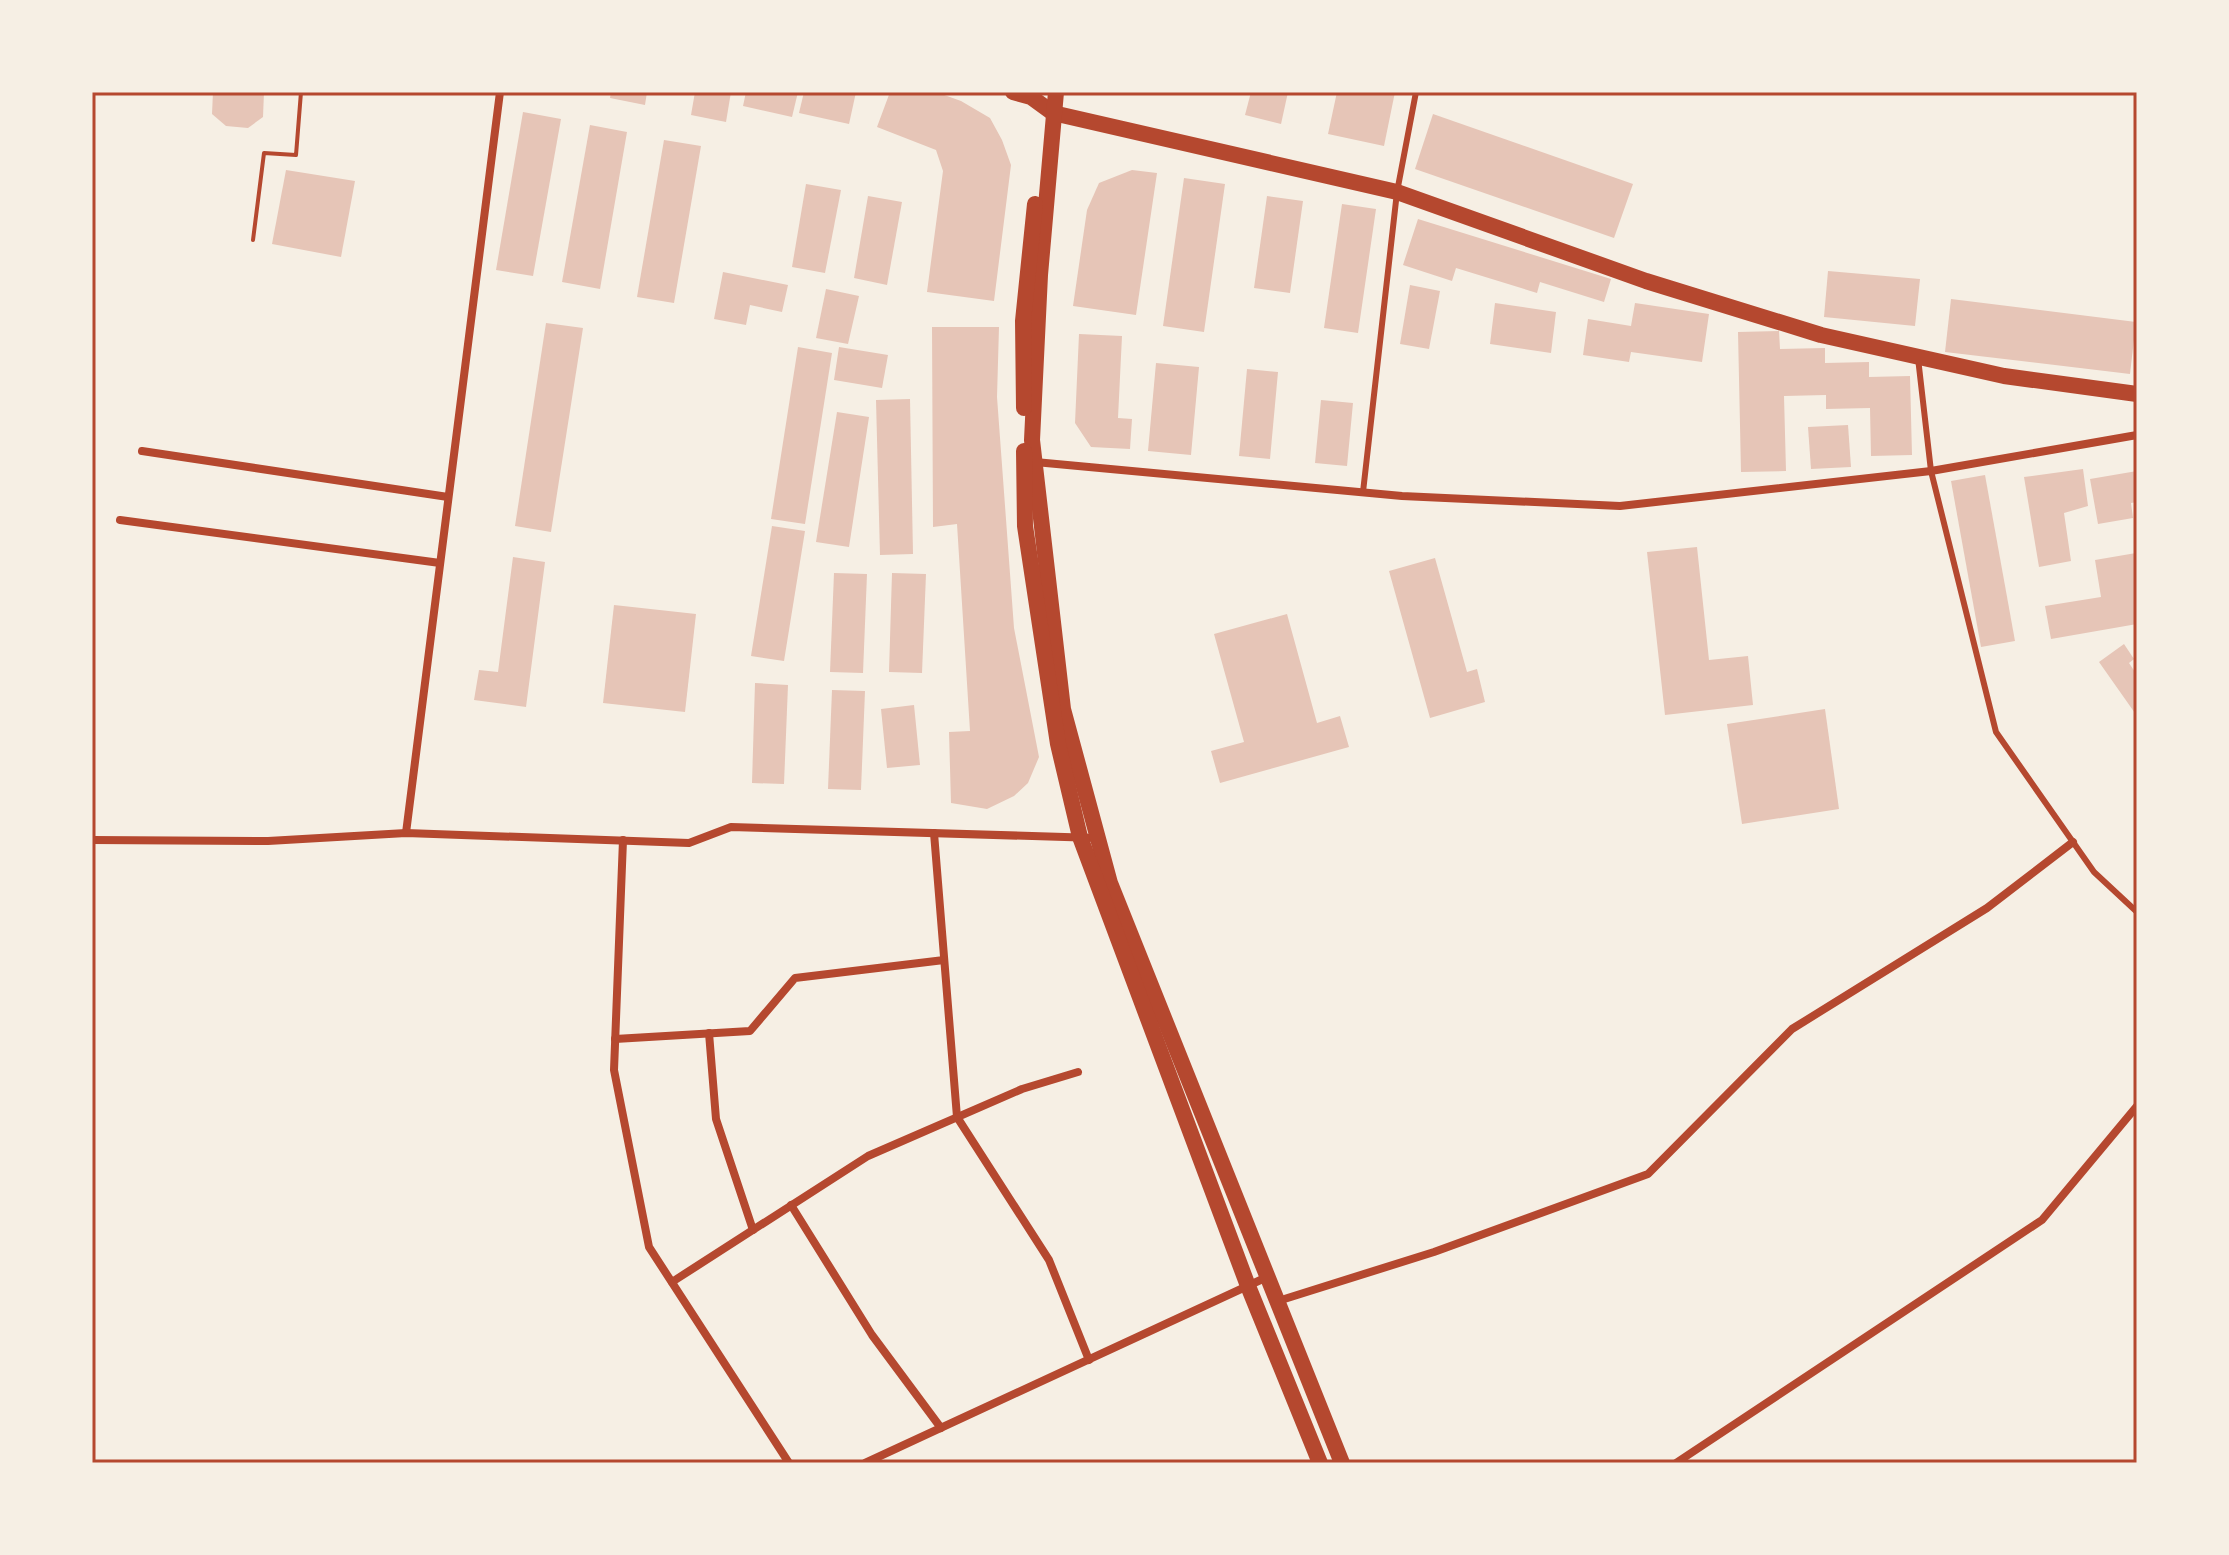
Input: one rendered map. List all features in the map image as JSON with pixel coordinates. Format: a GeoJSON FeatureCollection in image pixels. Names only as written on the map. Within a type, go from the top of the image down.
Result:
{"type":"FeatureCollection","features":[{"type":"Feature","properties":{"kind":"main road"},"geometry":{"type":"LineString","coordinates":[[1013,92],[1049,110],[1397,192],[1646,281],[1821,335],[2004,376],[2137,394]]}},
{"type":"Feature","properties":{"kind":"main road"},"geometry":{"type":"LineString","coordinates":[[1056,92],[1049,110],[1023,321],[1025,526],[1058,744],[1248,1286],[1320,1463]]}},
{"type":"Feature","properties":{"kind":"main road"},"geometry":{"type":"LineString","coordinates":[[1049,110],[1032,440],[1063,709],[1089,838],[1110,883],[1342,1463]]}},
{"type":"Feature","properties":{"kind":"street"},"geometry":{"type":"LineString","coordinates":[[406,833],[500,92]]}},
{"type":"Feature","properties":{"kind":"street"},"geometry":{"type":"LineString","coordinates":[[1035,462],[1363,492],[1620,506],[1931,471],[2137,435]]}},
{"type":"Feature","properties":{"kind":"street"},"geometry":{"type":"LineString","coordinates":[[142,451],[448,497]]}},
{"type":"Feature","properties":{"kind":"street"},"geometry":{"type":"LineString","coordinates":[[120,520],[440,563]]}},
{"type":"Feature","properties":{"kind":"street"},"geometry":{"type":"LineString","coordinates":[[92,840],[268,841],[406,833],[689,843],[731,827],[1089,838]]}},
{"type":"Feature","properties":{"kind":"street"},"geometry":{"type":"LineString","coordinates":[[934,833],[957,1117],[1049,1260],[1089,1360]]}},
{"type":"Feature","properties":{"kind":"street"},"geometry":{"type":"LineString","coordinates":[[623,840],[614,1070],[649,1247],[789,1463]]}},
{"type":"Feature","properties":{"kind":"street"},"geometry":{"type":"LineString","coordinates":[[1277,1301],[1434,1252],[1648,1174],[1792,1029],[1987,908],[2073,842]]}},
{"type":"Feature","properties":{"kind":"street"},"geometry":{"type":"LineString","coordinates":[[615,1039],[750,1031],[795,978],[944,960]]}},
{"type":"Feature","properties":{"kind":"street"},"geometry":{"type":"LineString","coordinates":[[709,1033],[716,1119],[753,1230]]}},
{"type":"Feature","properties":{"kind":"street"},"geometry":{"type":"LineString","coordinates":[[672,1282],[868,1156],[1022,1089],[1078,1072]]}},
{"type":"Feature","properties":{"kind":"street"},"geometry":{"type":"LineString","coordinates":[[1676,1463],[2042,1220],[2137,1106]]}},
{"type":"Feature","properties":{"kind":"street"},"geometry":{"type":"LineString","coordinates":[[791,1205],[872,1335],[941,1428]]}},
{"type":"Feature","properties":{"kind":"street"},"geometry":{"type":"LineString","coordinates":[[865,1463],[1268,1277]]}},
{"type":"Feature","properties":{"kind":"lane"},"geometry":{"type":"LineString","coordinates":[[1363,492],[1397,192],[1416,92]]}},
{"type":"Feature","properties":{"kind":"lane"},"geometry":{"type":"LineString","coordinates":[[1918,358],[1931,471],[1996,732],[2094,872],[2137,912]]}},
{"type":"Feature","properties":{"kind":"path"},"geometry":{"type":"LineString","coordinates":[[253,240],[264,153],[296,155],[301,92]]}},
{"type":"Feature","properties":{"kind":"building"},"geometry":{"type":"Polygon","coordinates":[[[213,92],[264,92],[263,117],[248,128],[226,126],[212,114],[213,92]]]}},
{"type":"Feature","properties":{"kind":"building"},"geometry":{"type":"Polygon","coordinates":[[[611,92],[647,92],[645,105],[610,98],[611,92]]]}},
{"type":"Feature","properties":{"kind":"building"},"geometry":{"type":"Polygon","coordinates":[[[695,92],[731,92],[726,122],[691,115],[695,92]]]}},
{"type":"Feature","properties":{"kind":"building"},"geometry":{"type":"Polygon","coordinates":[[[746,92],[798,92],[792,117],[743,106],[746,92]]]}},
{"type":"Feature","properties":{"kind":"building"},"geometry":{"type":"Polygon","coordinates":[[[804,92],[856,92],[849,124],[799,113],[804,92]]]}},
{"type":"Feature","properties":{"kind":"building"},"geometry":{"type":"Polygon","coordinates":[[[890,92],[936,92],[961,101],[990,118],[1002,140],[1011,165],[994,301],[927,292],[943,171],[936,150],[877,127],[890,92]]]}},
{"type":"Feature","properties":{"kind":"building"},"geometry":{"type":"Polygon","coordinates":[[[1251,92],[1288,92],[1281,124],[1245,115],[1251,92]]]}},
{"type":"Feature","properties":{"kind":"building"},"geometry":{"type":"Polygon","coordinates":[[[1337,92],[1395,92],[1384,146],[1328,134],[1337,92]]]}},
{"type":"Feature","properties":{"kind":"building"},"geometry":{"type":"Polygon","coordinates":[[[523,112],[561,119],[533,276],[496,270],[523,112]]]}},
{"type":"Feature","properties":{"kind":"building"},"geometry":{"type":"Polygon","coordinates":[[[1433,114],[1633,184],[1614,238],[1415,169],[1433,114]]]}},
{"type":"Feature","properties":{"kind":"building"},"geometry":{"type":"Polygon","coordinates":[[[590,125],[627,132],[600,289],[562,282],[590,125]]]}},
{"type":"Feature","properties":{"kind":"building"},"geometry":{"type":"Polygon","coordinates":[[[664,140],[701,146],[674,303],[637,297],[664,140]]]}},
{"type":"Feature","properties":{"kind":"building"},"geometry":{"type":"Polygon","coordinates":[[[286,170],[355,181],[341,257],[272,244],[286,170]]]}},
{"type":"Feature","properties":{"kind":"building"},"geometry":{"type":"Polygon","coordinates":[[[1132,170],[1157,173],[1136,315],[1073,306],[1087,210],[1099,183],[1132,170]]]}},
{"type":"Feature","properties":{"kind":"building"},"geometry":{"type":"Polygon","coordinates":[[[1184,178],[1225,184],[1204,332],[1163,326],[1184,178]]]}},
{"type":"Feature","properties":{"kind":"building"},"geometry":{"type":"Polygon","coordinates":[[[806,184],[841,190],[825,273],[792,267],[806,184]]]}},
{"type":"Feature","properties":{"kind":"building"},"geometry":{"type":"Polygon","coordinates":[[[868,196],[902,202],[887,285],[854,278],[868,196]]]}},
{"type":"Feature","properties":{"kind":"building"},"geometry":{"type":"Polygon","coordinates":[[[1267,196],[1303,201],[1290,293],[1254,288],[1267,196]]]}},
{"type":"Feature","properties":{"kind":"building"},"geometry":{"type":"Polygon","coordinates":[[[1342,204],[1376,209],[1358,333],[1324,328],[1342,204]]]}},
{"type":"Feature","properties":{"kind":"building"},"geometry":{"type":"Polygon","coordinates":[[[1418,219],[1611,279],[1604,302],[1540,282],[1537,293],[1456,268],[1452,281],[1403,265],[1418,219]]]}},
{"type":"Feature","properties":{"kind":"building"},"geometry":{"type":"Polygon","coordinates":[[[1828,271],[1920,279],[1915,326],[1824,317],[1828,271]]]}},
{"type":"Feature","properties":{"kind":"building"},"geometry":{"type":"Polygon","coordinates":[[[723,272],[788,285],[782,312],[750,305],[746,325],[714,319],[723,272]]]}},
{"type":"Feature","properties":{"kind":"building"},"geometry":{"type":"Polygon","coordinates":[[[1410,285],[1440,291],[1429,349],[1400,344],[1410,285]]]}},
{"type":"Feature","properties":{"kind":"building"},"geometry":{"type":"Polygon","coordinates":[[[826,289],[859,296],[848,344],[816,338],[826,289]]]}},
{"type":"Feature","properties":{"kind":"building"},"geometry":{"type":"Polygon","coordinates":[[[1951,299],[2136,322],[2130,374],[1945,352],[1951,299]]]}},
{"type":"Feature","properties":{"kind":"building"},"geometry":{"type":"Polygon","coordinates":[[[1495,303],[1556,312],[1551,353],[1490,344],[1495,303]]]}},
{"type":"Feature","properties":{"kind":"building"},"geometry":{"type":"Polygon","coordinates":[[[1635,303],[1709,314],[1702,362],[1631,352],[1629,362],[1583,355],[1588,319],[1631,326],[1635,303]]]}},
{"type":"Feature","properties":{"kind":"building"},"geometry":{"type":"Polygon","coordinates":[[[546,323],[583,328],[551,532],[515,526],[546,323]]]}},
{"type":"Feature","properties":{"kind":"building"},"geometry":{"type":"Polygon","coordinates":[[[932,327],[999,327],[997,397],[1014,628],[1039,757],[1028,783],[1014,796],[987,809],[951,803],[949,732],[970,731],[957,524],[933,527],[932,327]]]}},
{"type":"Feature","properties":{"kind":"building"},"geometry":{"type":"Polygon","coordinates":[[[1779,331],[1780,349],[1825,348],[1825,363],[1869,362],[1869,377],[1910,376],[1912,455],[1871,456],[1870,408],[1826,409],[1826,395],[1784,396],[1786,471],[1741,472],[1738,332],[1779,331]]]}},
{"type":"Feature","properties":{"kind":"building"},"geometry":{"type":"Polygon","coordinates":[[[1079,334],[1122,336],[1118,418],[1132,419],[1130,449],[1091,447],[1075,423],[1079,334]]]}},
{"type":"Feature","properties":{"kind":"building"},"geometry":{"type":"Polygon","coordinates":[[[798,347],[832,353],[805,524],[771,519],[798,347]]]}},
{"type":"Feature","properties":{"kind":"building"},"geometry":{"type":"Polygon","coordinates":[[[839,347],[888,355],[882,388],[834,380],[839,347]]]}},
{"type":"Feature","properties":{"kind":"building"},"geometry":{"type":"Polygon","coordinates":[[[1156,363],[1199,367],[1191,455],[1148,451],[1156,363]]]}},
{"type":"Feature","properties":{"kind":"building"},"geometry":{"type":"Polygon","coordinates":[[[1247,369],[1278,372],[1270,459],[1239,456],[1247,369]]]}},
{"type":"Feature","properties":{"kind":"building"},"geometry":{"type":"Polygon","coordinates":[[[910,399],[913,554],[880,555],[876,400],[910,399]]]}},
{"type":"Feature","properties":{"kind":"building"},"geometry":{"type":"Polygon","coordinates":[[[1321,400],[1353,403],[1347,466],[1315,463],[1321,400]]]}},
{"type":"Feature","properties":{"kind":"building"},"geometry":{"type":"Polygon","coordinates":[[[837,412],[869,417],[849,547],[816,542],[837,412]]]}},
{"type":"Feature","properties":{"kind":"building"},"geometry":{"type":"Polygon","coordinates":[[[1848,425],[1851,467],[1811,469],[1808,427],[1848,425]]]}},
{"type":"Feature","properties":{"kind":"building"},"geometry":{"type":"Polygon","coordinates":[[[2083,469],[2088,506],[2064,513],[2071,561],[2039,567],[2024,477],[2083,469]]]}},
{"type":"Feature","properties":{"kind":"building"},"geometry":{"type":"Polygon","coordinates":[[[2137,471],[2137,502],[2131,503],[2133,518],[2098,524],[2090,479],[2137,471]]]}},
{"type":"Feature","properties":{"kind":"building"},"geometry":{"type":"Polygon","coordinates":[[[1985,475],[2015,641],[1981,647],[1951,481],[1985,475]]]}},
{"type":"Feature","properties":{"kind":"building"},"geometry":{"type":"Polygon","coordinates":[[[772,526],[805,531],[784,661],[751,656],[772,526]]]}},
{"type":"Feature","properties":{"kind":"building"},"geometry":{"type":"Polygon","coordinates":[[[1697,547],[1709,660],[1748,656],[1753,705],[1665,715],[1647,552],[1697,547]]]}},
{"type":"Feature","properties":{"kind":"building"},"geometry":{"type":"Polygon","coordinates":[[[2136,553],[2137,624],[2051,639],[2045,606],[2101,597],[2095,560],[2136,553]]]}},
{"type":"Feature","properties":{"kind":"building"},"geometry":{"type":"Polygon","coordinates":[[[513,557],[545,562],[526,707],[474,700],[479,670],[498,672],[513,557]]]}},
{"type":"Feature","properties":{"kind":"building"},"geometry":{"type":"Polygon","coordinates":[[[1435,558],[1467,672],[1477,669],[1485,702],[1430,718],[1389,571],[1435,558]]]}},
{"type":"Feature","properties":{"kind":"building"},"geometry":{"type":"Polygon","coordinates":[[[834,573],[867,574],[863,673],[830,672],[834,573]]]}},
{"type":"Feature","properties":{"kind":"building"},"geometry":{"type":"Polygon","coordinates":[[[892,573],[926,574],[922,673],[889,672],[892,573]]]}},
{"type":"Feature","properties":{"kind":"building"},"geometry":{"type":"Polygon","coordinates":[[[614,605],[696,614],[685,712],[603,703],[614,605]]]}},
{"type":"Feature","properties":{"kind":"building"},"geometry":{"type":"Polygon","coordinates":[[[1287,614],[1317,723],[1340,716],[1349,747],[1220,783],[1211,751],[1244,742],[1214,634],[1287,614]]]}},
{"type":"Feature","properties":{"kind":"building"},"geometry":{"type":"Polygon","coordinates":[[[2124,644],[2134,659],[2129,663],[2137,675],[2137,716],[2099,662],[2124,644]]]}},
{"type":"Feature","properties":{"kind":"building"},"geometry":{"type":"Polygon","coordinates":[[[755,683],[788,685],[784,784],[752,783],[755,683]]]}},
{"type":"Feature","properties":{"kind":"building"},"geometry":{"type":"Polygon","coordinates":[[[832,690],[865,691],[861,790],[828,789],[832,690]]]}},
{"type":"Feature","properties":{"kind":"building"},"geometry":{"type":"Polygon","coordinates":[[[914,705],[920,765],[887,768],[881,709],[914,705]]]}},
{"type":"Feature","properties":{"kind":"building"},"geometry":{"type":"Polygon","coordinates":[[[1825,709],[1839,809],[1742,824],[1727,724],[1825,709]]]}}]}
